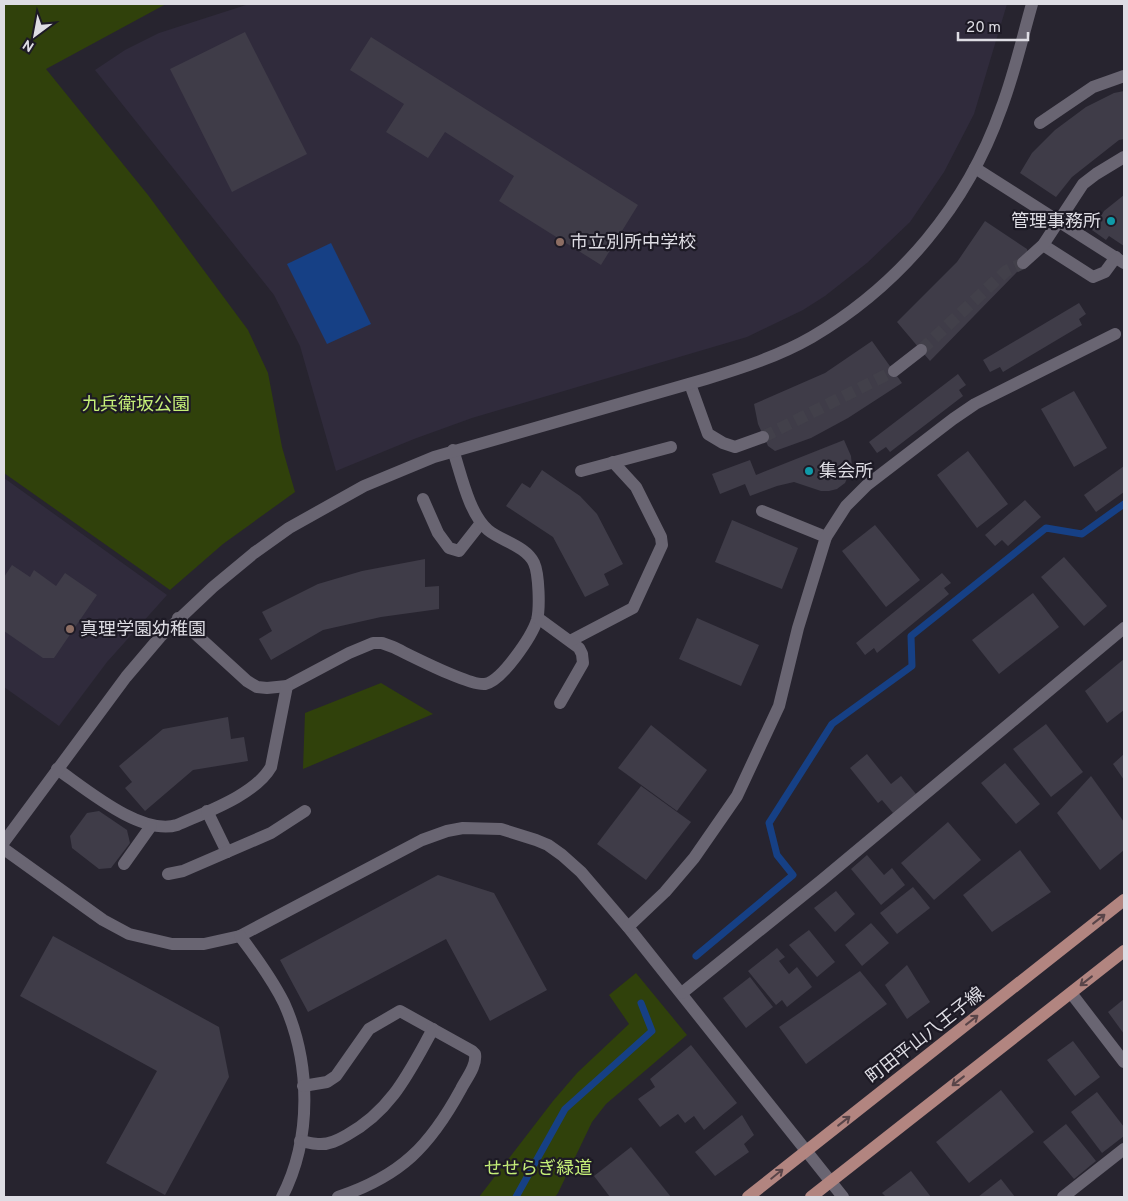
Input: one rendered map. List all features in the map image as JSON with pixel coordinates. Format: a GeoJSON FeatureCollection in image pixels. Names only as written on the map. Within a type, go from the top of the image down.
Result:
{"type":"FeatureCollection","features":[{"type":"Feature","properties":{"kind":"main road","name":"町田平山八王子線"},"geometry":{"type":"LineString","coordinates":[[748,1197],[1124,900]]}},
{"type":"Feature","properties":{"kind":"main road"},"geometry":{"type":"LineString","coordinates":[[811,1197],[1124,951]]}},
{"type":"Feature","properties":{"kind":"street"},"geometry":{"type":"LineString","coordinates":[[4,842],[126,677],[178,618],[254,553],[290,528],[364,486],[453,450],[690,384],[747,366],[796,345],[834,322],[883,286],[932,235],[975,168],[1002,108],[1032,4]]}},
{"type":"Feature","properties":{"kind":"street"},"geometry":{"type":"LineString","coordinates":[[1040,123],[1093,87],[1124,76]]}},
{"type":"Feature","properties":{"kind":"street"},"geometry":{"type":"LineString","coordinates":[[1023,263],[1043,245],[1083,184],[1124,157]]}},
{"type":"Feature","properties":{"kind":"street"},"geometry":{"type":"LineString","coordinates":[[975,168],[1120,260],[1105,272],[1093,277],[1043,245]]}},
{"type":"Feature","properties":{"kind":"street"},"geometry":{"type":"LineString","coordinates":[[628,927],[665,892],[694,858],[737,796],[779,706],[798,628],[826,536],[846,506],[867,485],[953,419],[976,404],[1114,334]]}},
{"type":"Feature","properties":{"kind":"street"},"geometry":{"type":"LineString","coordinates":[[894,371],[921,350]]}},
{"type":"Feature","properties":{"kind":"street"},"geometry":{"type":"LineString","coordinates":[[690,384],[708,434],[715,439],[735,446],[763,437]]}},
{"type":"Feature","properties":{"kind":"street"},"geometry":{"type":"LineString","coordinates":[[581,471],[671,447]]}},
{"type":"Feature","properties":{"kind":"street"},"geometry":{"type":"LineString","coordinates":[[178,618],[247,682],[267,688],[287,686],[349,653],[373,643],[382,643],[458,677],[484,684],[495,679],[512,660],[531,633],[538,618],[538,586],[534,564],[529,556],[488,530],[482,523],[473,510],[453,450]]}},
{"type":"Feature","properties":{"kind":"street"},"geometry":{"type":"LineString","coordinates":[[570,641],[633,608],[662,545],[662,536],[636,487],[613,462]]}},
{"type":"Feature","properties":{"kind":"street"},"geometry":{"type":"LineString","coordinates":[[424,499],[438,533],[449,548],[459,551],[482,523]]}},
{"type":"Feature","properties":{"kind":"street"},"geometry":{"type":"LineString","coordinates":[[762,511],[826,536]]}},
{"type":"Feature","properties":{"kind":"street"},"geometry":{"type":"LineString","coordinates":[[538,618],[579,648],[583,660],[560,703]]}},
{"type":"Feature","properties":{"kind":"street"},"geometry":{"type":"LineString","coordinates":[[682,993],[830,873],[1124,628]]}},
{"type":"Feature","properties":{"kind":"street"},"geometry":{"type":"LineString","coordinates":[[57,769],[124,815],[151,826],[168,828],[235,798],[259,783],[266,776],[271,767],[287,686]]}},
{"type":"Feature","properties":{"kind":"street"},"geometry":{"type":"LineString","coordinates":[[208,811],[227,852]]}},
{"type":"Feature","properties":{"kind":"street"},"geometry":{"type":"LineString","coordinates":[[168,874],[183,871],[271,833],[305,811]]}},
{"type":"Feature","properties":{"kind":"street"},"geometry":{"type":"LineString","coordinates":[[124,864],[151,826]]}},
{"type":"Feature","properties":{"kind":"street"},"geometry":{"type":"LineString","coordinates":[[4,849],[103,920],[129,934],[172,944],[204,944],[240,936],[422,840],[447,831],[477,828],[501,829],[514,832],[548,846],[581,872],[628,927],[843,1197]]}},
{"type":"Feature","properties":{"kind":"street"},"geometry":{"type":"LineString","coordinates":[[240,936],[268,975],[283,1003],[294,1030],[300,1053],[303,1086],[303,1120],[288,1195]]}},
{"type":"Feature","properties":{"kind":"street"},"geometry":{"type":"LineString","coordinates":[[1071,993],[1124,1062]]}},
{"type":"Feature","properties":{"kind":"street"},"geometry":{"type":"LineString","coordinates":[[303,1086],[327,1082],[336,1076],[369,1029],[400,1011],[475,1054],[475,1063],[453,1103],[440,1125],[427,1141],[408,1160],[383,1178],[362,1189],[338,1197]]}},
{"type":"Feature","properties":{"kind":"street"},"geometry":{"type":"LineString","coordinates":[[300,1141],[317,1144],[331,1142],[361,1127],[376,1115],[396,1093],[433,1029]]}},
{"type":"Feature","properties":{"kind":"street"},"geometry":{"type":"LineString","coordinates":[[1063,1197],[1124,1149]]}},
{"type":"Feature","properties":{"kind":"shaded area","name":"市立別所中学校"},"geometry":{"type":"Polygon","coordinates":[[[249,4],[1007,4],[974,114],[944,172],[910,222],[867,263],[825,296],[803,310],[747,337],[472,418],[336,471],[300,346],[274,295],[95,70],[125,50],[159,33],[249,4]]]}},
{"type":"Feature","properties":{"kind":"shaded area","name":"真理学園幼稚園"},"geometry":{"type":"Polygon","coordinates":[[[4,478],[167,595],[107,662],[59,726],[4,687],[4,478]]]}},
{"type":"Feature","properties":{"kind":"green space","name":"九兵衛坂公園"},"geometry":{"type":"Polygon","coordinates":[[[4,4],[166,4],[46,69],[148,195],[248,330],[268,373],[282,447],[295,492],[223,544],[170,590],[4,473],[4,4]]]}},
{"type":"Feature","properties":{"kind":"green space"},"geometry":{"type":"Polygon","coordinates":[[[381,683],[433,714],[303,769],[305,713],[381,683]]]}},
{"type":"Feature","properties":{"kind":"green space","name":"せせらぎ緑道"},"geometry":{"type":"Polygon","coordinates":[[[636,973],[687,1035],[606,1104],[592,1122],[555,1197],[479,1197],[577,1073],[629,1024],[609,995],[636,973]]]}},
{"type":"Feature","properties":{"kind":"water"},"geometry":{"type":"Polygon","coordinates":[[[331,243],[371,324],[327,344],[287,264],[331,243]]]}},
{"type":"Feature","properties":{"kind":"building"},"geometry":{"type":"Polygon","coordinates":[[[245,32],[307,154],[232,192],[170,69],[245,32]]]}},
{"type":"Feature","properties":{"kind":"building"},"geometry":{"type":"Polygon","coordinates":[[[371,37],[638,205],[601,265],[499,201],[514,176],[445,132],[428,158],[386,132],[404,104],[350,70],[371,37]]]}},
{"type":"Feature","properties":{"kind":"building"},"geometry":{"type":"Polygon","coordinates":[[[1124,91],[1124,139],[1119,140],[1072,177],[1056,197],[1020,173],[1032,153],[1055,130],[1086,107],[1114,93],[1124,91]]]}},
{"type":"Feature","properties":{"kind":"building","name":"管理事務所"},"geometry":{"type":"Polygon","coordinates":[[[1124,195],[1124,246],[1109,236],[1106,240],[1092,230],[1104,211],[1124,195]]]}},
{"type":"Feature","properties":{"kind":"building"},"geometry":{"type":"Polygon","coordinates":[[[985,221],[1027,249],[1028,254],[1017,272],[930,361],[897,322],[957,262],[985,221]]]}},
{"type":"Feature","properties":{"kind":"building"},"geometry":{"type":"Polygon","coordinates":[[[1079,303],[1086,314],[1079,319],[1082,325],[1003,372],[1000,367],[990,372],[983,360],[1079,303]]]}},
{"type":"Feature","properties":{"kind":"building"},"geometry":{"type":"Polygon","coordinates":[[[872,341],[902,383],[848,418],[811,438],[775,451],[768,446],[758,424],[754,404],[825,373],[872,341]]]}},
{"type":"Feature","properties":{"kind":"building"},"geometry":{"type":"Polygon","coordinates":[[[958,374],[966,385],[959,390],[963,396],[890,452],[886,447],[877,453],[869,442],[958,374]]]}},
{"type":"Feature","properties":{"kind":"building"},"geometry":{"type":"Polygon","coordinates":[[[1074,391],[1107,448],[1074,467],[1041,409],[1074,391]]]}},
{"type":"Feature","properties":{"kind":"building","name":"集会所"},"geometry":{"type":"Polygon","coordinates":[[[844,440],[851,456],[852,467],[845,483],[837,489],[821,491],[794,482],[750,496],[745,484],[720,494],[712,474],[750,460],[756,475],[844,440]]]}},
{"type":"Feature","properties":{"kind":"building"},"geometry":{"type":"Polygon","coordinates":[[[968,451],[1008,504],[977,528],[937,475],[968,451]]]}},
{"type":"Feature","properties":{"kind":"building"},"geometry":{"type":"Polygon","coordinates":[[[1124,466],[1124,492],[1096,512],[1084,495],[1124,466]]]}},
{"type":"Feature","properties":{"kind":"building"},"geometry":{"type":"Polygon","coordinates":[[[542,470],[580,496],[597,514],[623,564],[604,574],[609,585],[585,597],[553,537],[506,506],[522,483],[530,488],[542,470]]]}},
{"type":"Feature","properties":{"kind":"building"},"geometry":{"type":"Polygon","coordinates":[[[1025,500],[1041,517],[1008,546],[1002,540],[995,546],[985,535],[1025,500]]]}},
{"type":"Feature","properties":{"kind":"building"},"geometry":{"type":"Polygon","coordinates":[[[732,520],[798,548],[782,589],[715,562],[732,520]]]}},
{"type":"Feature","properties":{"kind":"building"},"geometry":{"type":"Polygon","coordinates":[[[875,525],[920,580],[886,607],[842,551],[875,525]]]}},
{"type":"Feature","properties":{"kind":"building"},"geometry":{"type":"Polygon","coordinates":[[[1064,557],[1107,606],[1084,626],[1041,577],[1064,557]]]}},
{"type":"Feature","properties":{"kind":"building"},"geometry":{"type":"Polygon","coordinates":[[[425,559],[425,587],[439,586],[439,609],[381,617],[323,630],[271,660],[259,639],[272,631],[262,612],[318,584],[362,571],[425,559]]]}},
{"type":"Feature","properties":{"kind":"building"},"geometry":{"type":"Polygon","coordinates":[[[12,565],[30,577],[34,570],[56,586],[65,573],[97,595],[54,658],[43,658],[4,631],[4,577],[12,565]]]}},
{"type":"Feature","properties":{"kind":"building"},"geometry":{"type":"Polygon","coordinates":[[[942,573],[951,583],[944,588],[949,594],[877,653],[874,648],[865,655],[856,643],[942,573]]]}},
{"type":"Feature","properties":{"kind":"building"},"geometry":{"type":"Polygon","coordinates":[[[1033,593],[1059,627],[999,674],[972,640],[1033,593]]]}},
{"type":"Feature","properties":{"kind":"building"},"geometry":{"type":"Polygon","coordinates":[[[697,618],[759,645],[741,686],[679,659],[697,618]]]}},
{"type":"Feature","properties":{"kind":"building"},"geometry":{"type":"Polygon","coordinates":[[[1124,659],[1124,710],[1107,723],[1085,691],[1124,659]]]}},
{"type":"Feature","properties":{"kind":"building"},"geometry":{"type":"Polygon","coordinates":[[[228,717],[231,739],[244,737],[248,761],[193,770],[145,811],[125,788],[132,782],[119,766],[163,729],[228,717]]]}},
{"type":"Feature","properties":{"kind":"building"},"geometry":{"type":"Polygon","coordinates":[[[1046,724],[1083,772],[1051,797],[1013,749],[1046,724]]]}},
{"type":"Feature","properties":{"kind":"building"},"geometry":{"type":"Polygon","coordinates":[[[651,725],[707,770],[677,811],[618,768],[651,725]]]}},
{"type":"Feature","properties":{"kind":"building"},"geometry":{"type":"Polygon","coordinates":[[[867,754],[891,784],[901,776],[916,794],[893,813],[882,800],[878,803],[850,768],[867,754]]]}},
{"type":"Feature","properties":{"kind":"building"},"geometry":{"type":"Polygon","coordinates":[[[1124,754],[1124,780],[1113,764],[1124,754]]]}},
{"type":"Feature","properties":{"kind":"building"},"geometry":{"type":"Polygon","coordinates":[[[1005,763],[1040,804],[1016,824],[981,783],[1005,763]]]}},
{"type":"Feature","properties":{"kind":"building"},"geometry":{"type":"Polygon","coordinates":[[[1091,776],[1124,822],[1124,850],[1100,870],[1057,813],[1091,776]]]}},
{"type":"Feature","properties":{"kind":"building"},"geometry":{"type":"Polygon","coordinates":[[[641,786],[691,822],[646,880],[597,844],[641,786]]]}},
{"type":"Feature","properties":{"kind":"building"},"geometry":{"type":"Polygon","coordinates":[[[99,811],[127,830],[130,843],[111,868],[99,869],[72,848],[70,836],[87,813],[99,811]]]}},
{"type":"Feature","properties":{"kind":"building"},"geometry":{"type":"Polygon","coordinates":[[[948,822],[981,860],[934,900],[901,863],[948,822]]]}},
{"type":"Feature","properties":{"kind":"building"},"geometry":{"type":"Polygon","coordinates":[[[1020,850],[1051,892],[992,932],[963,895],[1020,850]]]}},
{"type":"Feature","properties":{"kind":"building"},"geometry":{"type":"Polygon","coordinates":[[[867,855],[884,875],[892,868],[905,885],[881,905],[851,869],[867,855]]]}},
{"type":"Feature","properties":{"kind":"building"},"geometry":{"type":"Polygon","coordinates":[[[438,875],[494,893],[547,990],[490,1021],[446,939],[308,1012],[280,960],[438,875]]]}},
{"type":"Feature","properties":{"kind":"building"},"geometry":{"type":"Polygon","coordinates":[[[913,887],[930,908],[897,934],[880,913],[913,887]]]}},
{"type":"Feature","properties":{"kind":"building"},"geometry":{"type":"Polygon","coordinates":[[[836,891],[855,914],[835,932],[814,908],[836,891]]]}},
{"type":"Feature","properties":{"kind":"building"},"geometry":{"type":"Polygon","coordinates":[[[871,923],[889,943],[862,966],[845,945],[871,923]]]}},
{"type":"Feature","properties":{"kind":"building"},"geometry":{"type":"Polygon","coordinates":[[[809,930],[835,962],[817,977],[789,945],[809,930]]]}},
{"type":"Feature","properties":{"kind":"building"},"geometry":{"type":"Polygon","coordinates":[[[53,936],[219,1027],[229,1077],[165,1195],[106,1163],[157,1071],[20,996],[53,936]]]}},
{"type":"Feature","properties":{"kind":"building"},"geometry":{"type":"Polygon","coordinates":[[[777,948],[785,957],[779,961],[789,974],[797,967],[812,987],[787,1007],[782,1000],[776,1005],[748,971],[777,948]]]}},
{"type":"Feature","properties":{"kind":"building"},"geometry":{"type":"Polygon","coordinates":[[[907,965],[930,1002],[907,1019],[885,985],[907,965]]]}},
{"type":"Feature","properties":{"kind":"building"},"geometry":{"type":"Polygon","coordinates":[[[860,971],[887,1004],[806,1064],[779,1027],[860,971]]]}},
{"type":"Feature","properties":{"kind":"building"},"geometry":{"type":"Polygon","coordinates":[[[750,977],[773,1007],[746,1028],[723,998],[750,977]]]}},
{"type":"Feature","properties":{"kind":"building"},"geometry":{"type":"Polygon","coordinates":[[[1124,999],[1124,1034],[1108,1012],[1124,999]]]}},
{"type":"Feature","properties":{"kind":"building"},"geometry":{"type":"Polygon","coordinates":[[[1073,1041],[1100,1077],[1075,1096],[1047,1060],[1073,1041]]]}},
{"type":"Feature","properties":{"kind":"building"},"geometry":{"type":"Polygon","coordinates":[[[691,1045],[737,1103],[704,1130],[694,1116],[685,1123],[678,1114],[660,1127],[638,1099],[655,1087],[650,1079],[691,1045]]]}},
{"type":"Feature","properties":{"kind":"building"},"geometry":{"type":"Polygon","coordinates":[[[1001,1090],[1034,1132],[969,1183],[936,1142],[1001,1090]]]}},
{"type":"Feature","properties":{"kind":"building"},"geometry":{"type":"Polygon","coordinates":[[[1097,1092],[1124,1127],[1124,1136],[1102,1153],[1071,1112],[1097,1092]]]}},
{"type":"Feature","properties":{"kind":"building"},"geometry":{"type":"Polygon","coordinates":[[[742,1115],[754,1135],[744,1144],[749,1152],[715,1176],[695,1152],[742,1115]]]}},
{"type":"Feature","properties":{"kind":"building"},"geometry":{"type":"Polygon","coordinates":[[[1066,1124],[1096,1161],[1074,1179],[1043,1142],[1066,1124]]]}},
{"type":"Feature","properties":{"kind":"building"},"geometry":{"type":"Polygon","coordinates":[[[631,1147],[671,1197],[610,1197],[594,1176],[631,1147]]]}},
{"type":"Feature","properties":{"kind":"building"},"geometry":{"type":"Polygon","coordinates":[[[911,1171],[931,1197],[886,1197],[882,1193],[911,1171]]]}},
{"type":"Feature","properties":{"kind":"building"},"geometry":{"type":"Polygon","coordinates":[[[1001,1179],[1015,1197],[978,1197],[1001,1179]]]}},
{"type":"Feature","properties":{"kind":"waterway"},"geometry":{"type":"LineString","coordinates":[[696,956],[793,875],[777,855],[769,823],[832,724],[912,666],[911,636],[1046,528],[1082,534],[1124,504]]}},
{"type":"Feature","properties":{"kind":"waterway"},"geometry":{"type":"LineString","coordinates":[[516,1197],[565,1109],[652,1031],[641,1003]]}},
{"type":"Feature","properties":{"kind":"tunnel"},"geometry":{"type":"LineString","coordinates":[[921,350],[1006,271],[1023,263]]}},
{"type":"Feature","properties":{"kind":"tunnel"},"geometry":{"type":"LineString","coordinates":[[763,437],[894,371]]}},
{"type":"Feature","properties":{"kind":"place","name":"管理事務所"},"geometry":{"type":"Point","coordinates":[1111,221]}},
{"type":"Feature","properties":{"kind":"place","name":"市立別所中学校"},"geometry":{"type":"Point","coordinates":[560,242]}},
{"type":"Feature","properties":{"kind":"place","name":"集会所"},"geometry":{"type":"Point","coordinates":[809,471]}},
{"type":"Feature","properties":{"kind":"place","name":"真理学園幼稚園"},"geometry":{"type":"Point","coordinates":[70,629]}}]}
